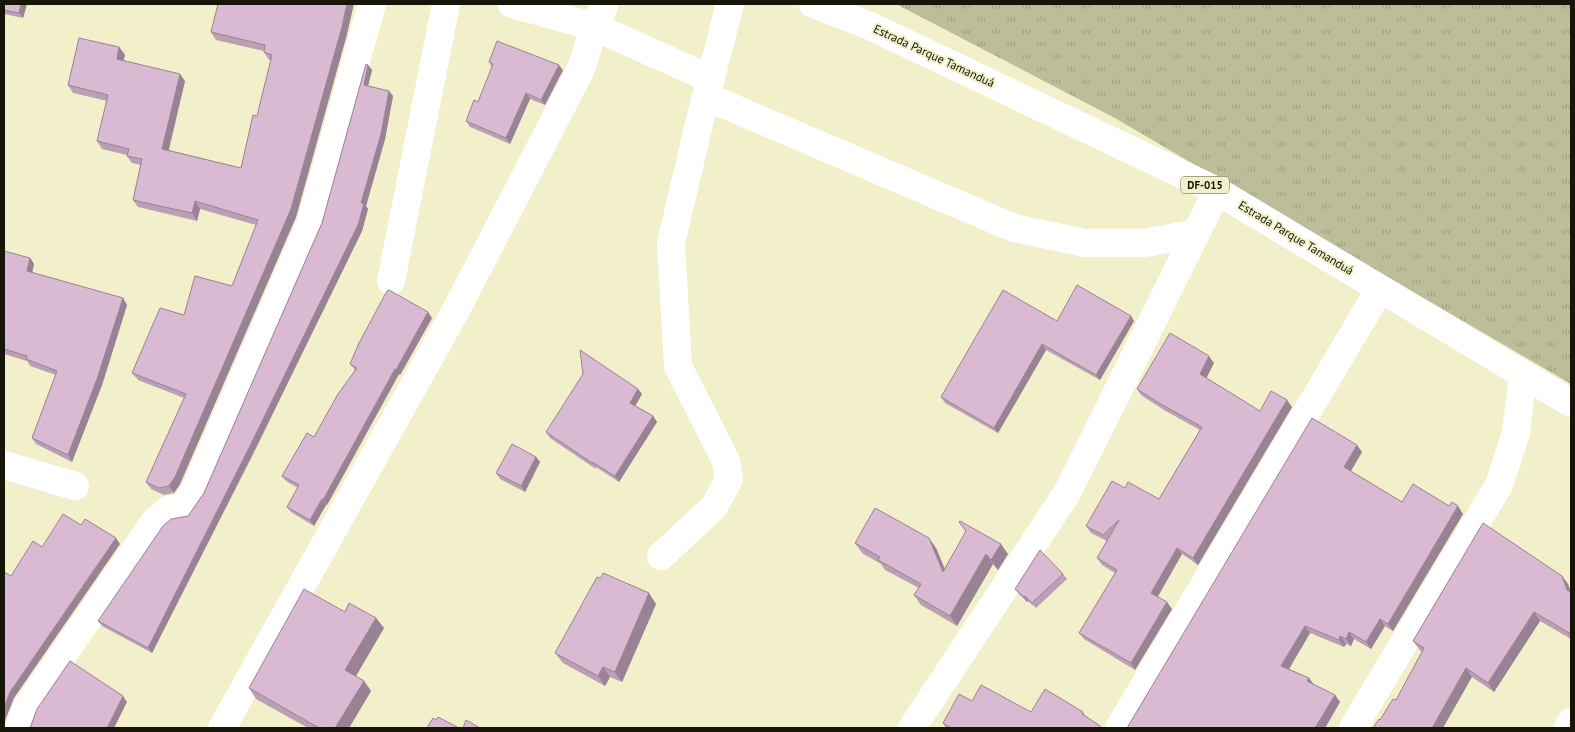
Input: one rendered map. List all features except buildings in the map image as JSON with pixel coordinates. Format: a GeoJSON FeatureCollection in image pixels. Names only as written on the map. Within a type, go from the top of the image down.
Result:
{"type":"FeatureCollection","features":[{"type":"Feature","properties":{"kind":"street"},"geometry":{"type":"LineString","coordinates":[[19,728],[28,707],[155,521],[168,510],[182,508],[194,492],[311,222],[372,4]]}},
{"type":"Feature","properties":{"kind":"street"},"geometry":{"type":"LineString","coordinates":[[391,281],[446,4]]}},
{"type":"Feature","properties":{"kind":"street"},"geometry":{"type":"LineString","coordinates":[[512,4],[600,16],[709,88],[1014,228],[1085,243],[1145,243],[1196,233]]}},
{"type":"Feature","properties":{"kind":"street"},"geometry":{"type":"LineString","coordinates":[[661,556],[714,507],[729,479],[726,462],[678,366],[671,243],[730,4]]}},
{"type":"Feature","properties":{"kind":"street","name":"Estrada Parque Tamanduá"},"geometry":{"type":"LineString","coordinates":[[816,4],[868,24],[1217,191],[1571,403]]}},
{"type":"Feature","properties":{"kind":"street"},"geometry":{"type":"LineString","coordinates":[[222,728],[455,312],[580,71],[600,16]]}},
{"type":"Feature","properties":{"kind":"street"},"geometry":{"type":"LineString","coordinates":[[912,728],[1067,493],[1217,191]]}},
{"type":"Feature","properties":{"kind":"street"},"geometry":{"type":"LineString","coordinates":[[1119,728],[1380,289]]}},
{"type":"Feature","properties":{"kind":"street"},"geometry":{"type":"LineString","coordinates":[[1353,728],[1499,485],[1516,433],[1523,375]]}},
{"type":"Feature","properties":{"kind":"street"},"geometry":{"type":"LineString","coordinates":[[4,465],[75,486]]}},
{"type":"Feature","properties":{"kind":"street"},"geometry":{"type":"LineString","coordinates":[[1568,728],[1571,722]]}},
{"type":"Feature","properties":{"kind":"green space"},"geometry":{"type":"Polygon","coordinates":[[[896,4],[1571,4],[1571,384],[1113,117],[896,4]]]}}]}
